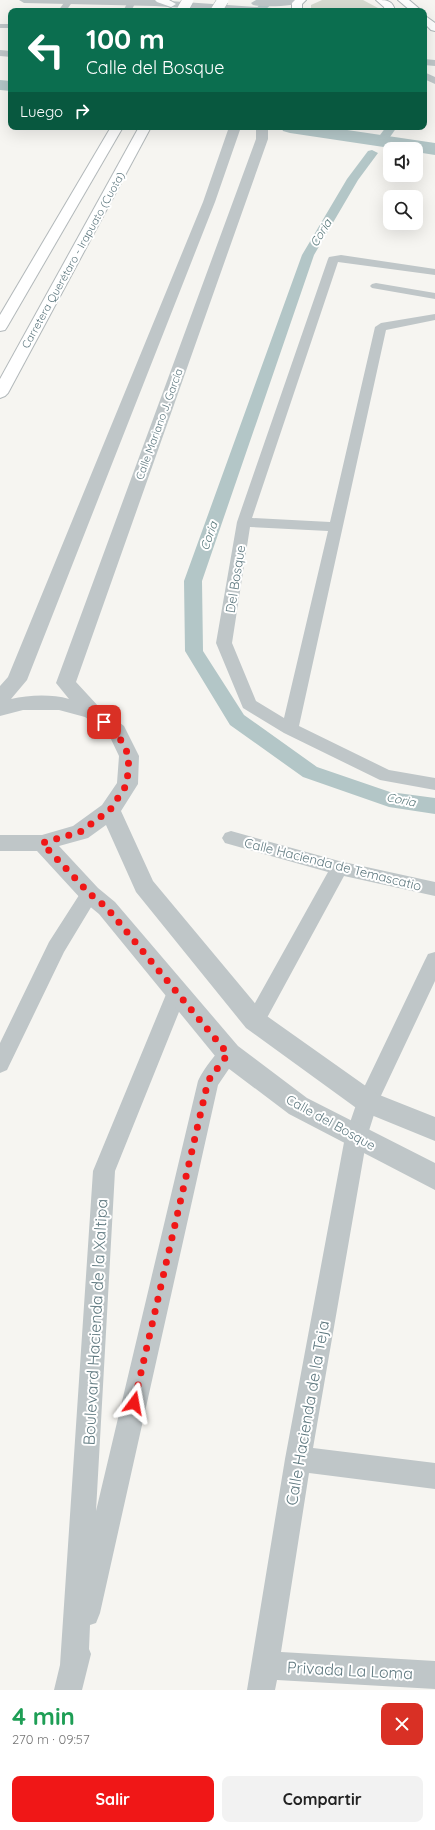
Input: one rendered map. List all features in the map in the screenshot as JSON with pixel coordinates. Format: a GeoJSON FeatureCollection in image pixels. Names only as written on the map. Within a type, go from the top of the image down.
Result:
{"type":"FeatureCollection","features":[{"type":"Feature","properties":{"kind":"main road"},"geometry":{"type":"LineString","coordinates":[[160,0],[171,4]]}},
{"type":"Feature","properties":{"kind":"main road"},"geometry":{"type":"LineString","coordinates":[[382,0],[389,8]]}},
{"type":"Feature","properties":{"kind":"main road"},"geometry":{"type":"LineString","coordinates":[[403,0],[412,8]]}},
{"type":"Feature","properties":{"kind":"main road"},"geometry":{"type":"LineString","coordinates":[[427,21],[435,29]]}},
{"type":"Feature","properties":{"kind":"main road"},"geometry":{"type":"LineString","coordinates":[[0,327],[115,130]]}},
{"type":"Feature","properties":{"kind":"main road","name":"Carretera Querétaro - Irapuato (Cuota)"},"geometry":{"type":"LineString","coordinates":[[0,393],[143,130]]}},
{"type":"Feature","properties":{"kind":"street"},"geometry":{"type":"LineString","coordinates":[[24,0],[69,1],[130,7],[171,4],[234,8]]}},
{"type":"Feature","properties":{"kind":"street"},"geometry":{"type":"LineString","coordinates":[[213,0],[299,4]]}},
{"type":"Feature","properties":{"kind":"street"},"geometry":{"type":"LineString","coordinates":[[64,8],[69,1]]}},
{"type":"Feature","properties":{"kind":"street"},"geometry":{"type":"LineString","coordinates":[[0,699],[17,680],[209,202],[234,130]]}},
{"type":"Feature","properties":{"kind":"street","name":"Calle Mariano J. García"},"geometry":{"type":"LineString","coordinates":[[92,712],[66,683],[262,133]]}},
{"type":"Feature","properties":{"kind":"street","name":"Del Bosque"},"geometry":{"type":"LineString","coordinates":[[435,272],[341,258],[333,259],[244,522],[224,643],[248,704],[290,729],[386,776],[435,784]]}},
{"type":"Feature","properties":{"kind":"street"},"geometry":{"type":"LineString","coordinates":[[376,286],[435,296]]}},
{"type":"Feature","properties":{"kind":"street"},"geometry":{"type":"LineString","coordinates":[[290,729],[381,327],[435,317]]}},
{"type":"Feature","properties":{"kind":"street"},"geometry":{"type":"LineString","coordinates":[[244,522],[335,527]]}},
{"type":"Feature","properties":{"kind":"street"},"geometry":{"type":"LineString","coordinates":[[0,709],[23,703],[59,703],[92,712],[116,731],[129,756],[127,784],[110,810],[80,832],[42,843],[1,845]]}},
{"type":"Feature","properties":{"kind":"street"},"geometry":{"type":"LineString","coordinates":[[110,810],[144,886],[255,1021],[368,1102],[435,1129]]}},
{"type":"Feature","properties":{"kind":"street","name":"Calle Hacienda de Temascatio"},"geometry":{"type":"LineString","coordinates":[[231,838],[339,868],[435,889]]}},
{"type":"Feature","properties":{"kind":"street","name":"Calle del Bosque"},"geometry":{"type":"LineString","coordinates":[[42,843],[90,894],[107,908],[228,1054],[298,1106],[435,1177]]}},
{"type":"Feature","properties":{"kind":"street"},"geometry":{"type":"LineString","coordinates":[[255,1021],[339,868]]}},
{"type":"Feature","properties":{"kind":"street"},"geometry":{"type":"LineString","coordinates":[[0,1064],[56,948],[90,894]]}},
{"type":"Feature","properties":{"kind":"street","name":"Calle Hacienda de la Teja"},"geometry":{"type":"LineString","coordinates":[[263,1678],[298,1459],[356,1137],[368,1102],[435,960]]}},
{"type":"Feature","properties":{"kind":"street","name":"Boulevard Hacienda de la Xaltipa"},"geometry":{"type":"LineString","coordinates":[[74,1665],[104,1172],[177,992]]}},
{"type":"Feature","properties":{"kind":"street","name":"Boulevard Hacienda de la Xaltipa"},"geometry":{"type":"LineString","coordinates":[[68,1690],[208,1081],[228,1054]]}},
{"type":"Feature","properties":{"kind":"street"},"geometry":{"type":"LineString","coordinates":[[298,1459],[435,1476]]}},
{"type":"Feature","properties":{"kind":"street","name":"Privada La Loma"},"geometry":{"type":"LineString","coordinates":[[263,1678],[435,1676]]}},
{"type":"Feature","properties":{"kind":"shaded area"},"geometry":{"type":"Polygon","coordinates":[[[322,0],[363,0],[378,8],[311,8],[311,5],[322,0]]]}},
{"type":"Feature","properties":{"kind":"waterway","name":"Coria"},"geometry":{"type":"LineString","coordinates":[[262,8],[271,0]]}},
{"type":"Feature","properties":{"kind":"waterway"},"geometry":{"type":"LineString","coordinates":[[0,85],[8,86]]}},
{"type":"Feature","properties":{"kind":"waterway"},"geometry":{"type":"LineString","coordinates":[[310,130],[435,149]]}},
{"type":"Feature","properties":{"kind":"waterway","name":"Coria"},"geometry":{"type":"LineString","coordinates":[[386,135],[390,130]]}},
{"type":"Feature","properties":{"kind":"waterway","name":"Coria"},"geometry":{"type":"LineString","coordinates":[[372,153],[353,179],[308,255],[193,581],[194,651],[237,720],[310,772],[389,799],[435,806]]}},
{"type":"Feature","properties":{"kind":"route"},"geometry":{"type":"LineString","coordinates":[[104,722],[116,731],[129,756],[127,784],[110,810],[80,832],[42,843],[90,894],[107,908],[228,1054],[208,1081],[134,1403]]}}]}
